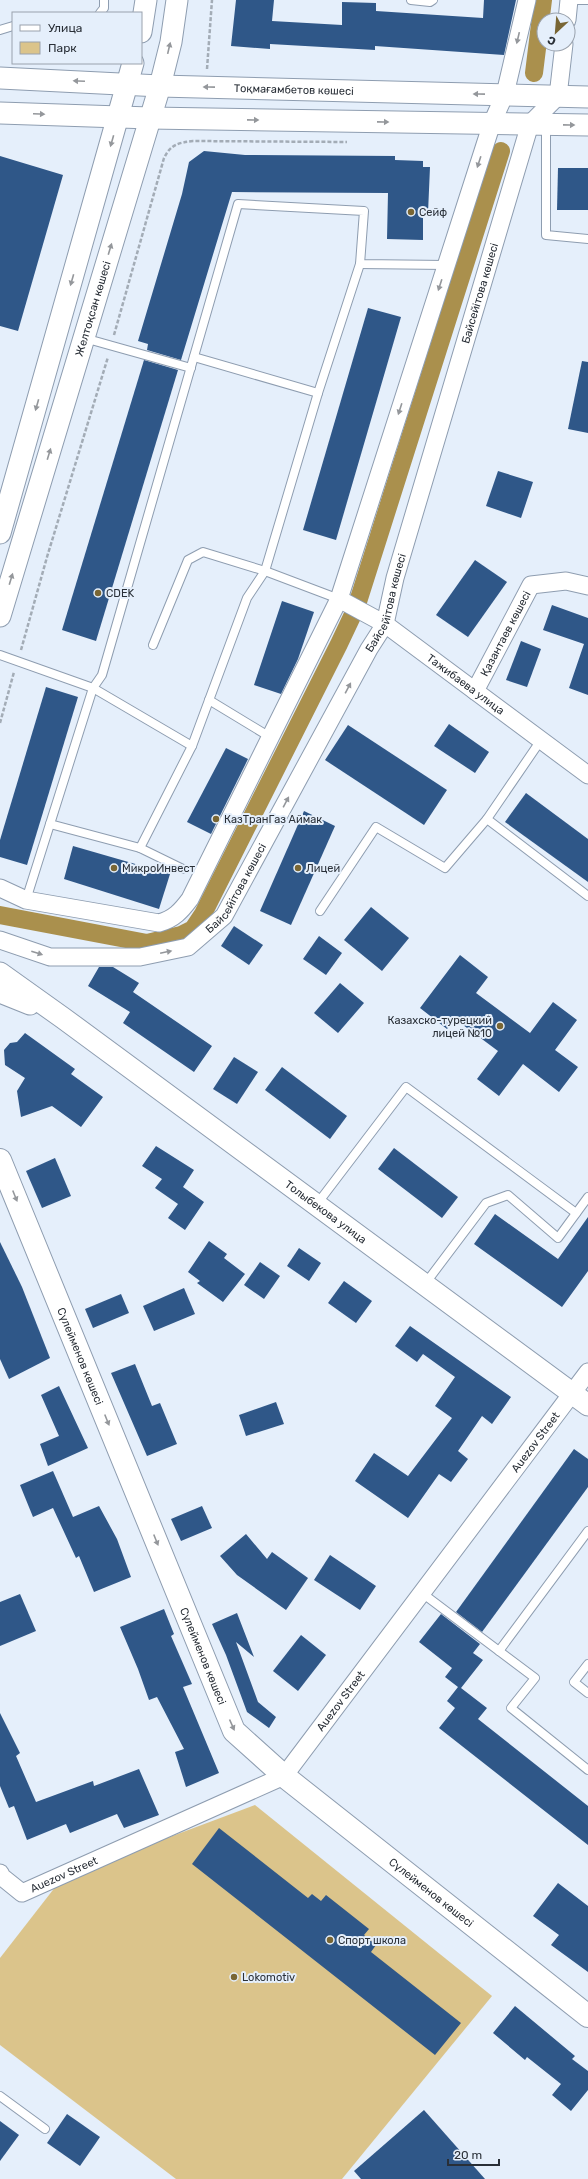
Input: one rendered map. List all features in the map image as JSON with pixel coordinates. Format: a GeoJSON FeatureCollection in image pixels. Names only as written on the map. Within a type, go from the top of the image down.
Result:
{"type":"FeatureCollection","features":[{"type":"Feature","properties":{"kind":"main road","name":"Сүлейменов көшесі"},"geometry":{"type":"LineString","coordinates":[[0,1160],[234,1731],[284,1776],[588,2016]]}},
{"type":"Feature","properties":{"kind":"street"},"geometry":{"type":"LineString","coordinates":[[142,26],[146,0]]}},
{"type":"Feature","properties":{"kind":"street","name":"Желтоқсан көшесі"},"geometry":{"type":"LineString","coordinates":[[0,616],[160,86],[171,42],[177,0]]}},
{"type":"Feature","properties":{"kind":"street"},"geometry":{"type":"LineString","coordinates":[[0,888],[26,900],[159,923],[170,920],[178,914],[190,899],[339,599],[492,123],[505,94],[527,0]]}},
{"type":"Feature","properties":{"kind":"street"},"geometry":{"type":"LineString","coordinates":[[568,12],[569,0]]}},
{"type":"Feature","properties":{"kind":"street"},"geometry":{"type":"LineString","coordinates":[[558,96],[563,52]]}},
{"type":"Feature","properties":{"kind":"street"},"geometry":{"type":"LineString","coordinates":[[0,532],[3,512],[119,117],[133,64]]}},
{"type":"Feature","properties":{"kind":"street","name":"Тоқмағамбетов көшесі"},"geometry":{"type":"LineString","coordinates":[[0,78],[127,83],[160,86],[588,97]]}},
{"type":"Feature","properties":{"kind":"street","name":"Байсейітова көшесі"},"geometry":{"type":"LineString","coordinates":[[0,940],[50,957],[140,957],[188,947],[224,916],[369,649],[385,624],[397,571],[538,124],[558,96]]}},
{"type":"Feature","properties":{"kind":"street"},"geometry":{"type":"LineString","coordinates":[[0,113],[150,118],[588,125]]}},
{"type":"Feature","properties":{"kind":"street","name":"Қазантаев көшесі"},"geometry":{"type":"LineString","coordinates":[[475,691],[531,585],[566,581],[588,586]]}},
{"type":"Feature","properties":{"kind":"street","name":"Тажибаева улица"},"geometry":{"type":"LineString","coordinates":[[339,599],[385,624],[588,775]]}},
{"type":"Feature","properties":{"kind":"street"},"geometry":{"type":"LineString","coordinates":[[0,973],[64,1018]]}},
{"type":"Feature","properties":{"kind":"street"},"geometry":{"type":"LineString","coordinates":[[0,992],[64,1018]]}},
{"type":"Feature","properties":{"kind":"street","name":"Толыбекова улица"},"geometry":{"type":"LineString","coordinates":[[64,1018],[580,1399]]}},
{"type":"Feature","properties":{"kind":"street","name":"Auezov Street"},"geometry":{"type":"LineString","coordinates":[[1,1876],[22,1892],[284,1776],[422,1593],[580,1399],[588,1372]]}},
{"type":"Feature","properties":{"kind":"lane"},"geometry":{"type":"LineString","coordinates":[[101,12],[104,8],[104,0]]}},
{"type":"Feature","properties":{"kind":"lane"},"geometry":{"type":"LineString","coordinates":[[411,0],[430,2],[433,0]]}},
{"type":"Feature","properties":{"kind":"lane"},"geometry":{"type":"LineString","coordinates":[[569,0],[588,0]]}},
{"type":"Feature","properties":{"kind":"lane"},"geometry":{"type":"LineString","coordinates":[[0,30],[12,26]]}},
{"type":"Feature","properties":{"kind":"lane"},"geometry":{"type":"LineString","coordinates":[[538,124],[546,235],[588,239]]}},
{"type":"Feature","properties":{"kind":"lane"},"geometry":{"type":"LineString","coordinates":[[26,900],[93,688],[102,675],[238,204],[364,211],[360,264],[318,392],[265,570],[247,598],[192,746],[140,848]]}},
{"type":"Feature","properties":{"kind":"lane"},"geometry":{"type":"LineString","coordinates":[[360,264],[446,265]]}},
{"type":"Feature","properties":{"kind":"lane"},"geometry":{"type":"LineString","coordinates":[[84,338],[191,368]]}},
{"type":"Feature","properties":{"kind":"lane"},"geometry":{"type":"LineString","coordinates":[[194,357],[318,392]]}},
{"type":"Feature","properties":{"kind":"lane"},"geometry":{"type":"LineString","coordinates":[[153,645],[188,560],[203,552],[265,570],[339,599]]}},
{"type":"Feature","properties":{"kind":"lane"},"geometry":{"type":"LineString","coordinates":[[0,655],[93,688],[192,746]]}},
{"type":"Feature","properties":{"kind":"lane"},"geometry":{"type":"LineString","coordinates":[[209,700],[270,738]]}},
{"type":"Feature","properties":{"kind":"lane"},"geometry":{"type":"LineString","coordinates":[[320,911],[376,827],[446,868],[487,819],[541,740]]}},
{"type":"Feature","properties":{"kind":"lane"},"geometry":{"type":"LineString","coordinates":[[487,819],[588,896]]}},
{"type":"Feature","properties":{"kind":"lane"},"geometry":{"type":"LineString","coordinates":[[50,824],[140,848],[183,869]]}},
{"type":"Feature","properties":{"kind":"lane"},"geometry":{"type":"LineString","coordinates":[[317,1205],[406,1087],[576,1213]]}},
{"type":"Feature","properties":{"kind":"lane"},"geometry":{"type":"LineString","coordinates":[[424,1284],[486,1203],[508,1195],[558,1238],[588,1197]]}},
{"type":"Feature","properties":{"kind":"lane"},"geometry":{"type":"LineString","coordinates":[[499,1651],[588,1531]]}},
{"type":"Feature","properties":{"kind":"lane"},"geometry":{"type":"LineString","coordinates":[[422,1593],[535,1678],[511,1708],[588,1770]]}},
{"type":"Feature","properties":{"kind":"lane"},"geometry":{"type":"LineString","coordinates":[[588,1664],[574,1682],[588,1693]]}},
{"type":"Feature","properties":{"kind":"lane"},"geometry":{"type":"LineString","coordinates":[[0,2096],[45,2129]]}},
{"type":"Feature","properties":{"kind":"path"},"geometry":{"type":"LineString","coordinates":[[205,87],[212,0]]}},
{"type":"Feature","properties":{"kind":"path"},"geometry":{"type":"LineString","coordinates":[[0,723],[47,557],[111,346],[168,148],[178,143],[194,141],[351,142]]}},
{"type":"Feature","properties":{"kind":"green space","name":"Lokomotiv"},"geometry":{"type":"Polygon","coordinates":[[[255,1805],[492,1996],[342,2179],[176,2179],[0,2045],[0,1958],[63,1877],[255,1805]]]}},
{"type":"Feature","properties":{"kind":"building"},"geometry":{"type":"Polygon","coordinates":[[[236,0],[274,0],[272,21],[342,25],[342,2],[376,3],[376,11],[483,18],[484,0],[516,0],[504,55],[375,46],[375,50],[270,44],[270,49],[231,46],[236,0]]]}},
{"type":"Feature","properties":{"kind":"building"},"geometry":{"type":"Polygon","coordinates":[[[204,151],[245,155],[395,156],[395,160],[423,161],[423,167],[430,167],[428,213],[423,213],[423,240],[387,239],[388,193],[232,192],[181,360],[147,350],[148,344],[138,341],[182,194],[189,162],[204,151]]]}},
{"type":"Feature","properties":{"kind":"building"},"geometry":{"type":"Polygon","coordinates":[[[0,156],[63,175],[18,331],[0,326],[0,156]]]}},
{"type":"Feature","properties":{"kind":"building"},"geometry":{"type":"Polygon","coordinates":[[[558,168],[588,168],[588,210],[557,210],[558,168]]]}},
{"type":"Feature","properties":{"kind":"building"},"geometry":{"type":"Polygon","coordinates":[[[368,308],[401,317],[336,540],[303,530],[368,308]]]}},
{"type":"Feature","properties":{"kind":"building"},"geometry":{"type":"Polygon","coordinates":[[[144,360],[178,370],[96,641],[62,630],[144,360]]]}},
{"type":"Feature","properties":{"kind":"building"},"geometry":{"type":"Polygon","coordinates":[[[582,361],[588,362],[588,433],[568,429],[582,361]]]}},
{"type":"Feature","properties":{"kind":"building"},"geometry":{"type":"Polygon","coordinates":[[[498,471],[533,482],[521,518],[486,506],[498,471]]]}},
{"type":"Feature","properties":{"kind":"building"},"geometry":{"type":"Polygon","coordinates":[[[475,560],[507,582],[468,637],[436,615],[475,560]]]}},
{"type":"Feature","properties":{"kind":"building"},"geometry":{"type":"Polygon","coordinates":[[[282,601],[314,612],[298,659],[281,694],[254,685],[282,601]]]}},
{"type":"Feature","properties":{"kind":"building"},"geometry":{"type":"Polygon","coordinates":[[[552,605],[588,618],[588,695],[569,688],[584,644],[543,630],[552,605]]]}},
{"type":"Feature","properties":{"kind":"building"},"geometry":{"type":"Polygon","coordinates":[[[521,641],[541,649],[527,687],[506,680],[521,641]]]}},
{"type":"Feature","properties":{"kind":"building"},"geometry":{"type":"Polygon","coordinates":[[[46,687],[78,697],[27,865],[0,857],[0,840],[46,687]]]}},
{"type":"Feature","properties":{"kind":"building"},"geometry":{"type":"Polygon","coordinates":[[[449,724],[489,752],[475,773],[434,746],[449,724]]]}},
{"type":"Feature","properties":{"kind":"building"},"geometry":{"type":"Polygon","coordinates":[[[348,725],[447,790],[424,825],[325,760],[348,725]]]}},
{"type":"Feature","properties":{"kind":"building"},"geometry":{"type":"Polygon","coordinates":[[[226,748],[248,759],[211,834],[187,822],[226,748]]]}},
{"type":"Feature","properties":{"kind":"building"},"geometry":{"type":"Polygon","coordinates":[[[526,793],[588,839],[588,882],[505,822],[526,793]]]}},
{"type":"Feature","properties":{"kind":"building","name":"Лицей"},"geometry":{"type":"Polygon","coordinates":[[[304,811],[335,826],[291,925],[260,911],[304,811]]]}},
{"type":"Feature","properties":{"kind":"building"},"geometry":{"type":"Polygon","coordinates":[[[73,846],[170,874],[159,909],[64,879],[73,846]]]}},
{"type":"Feature","properties":{"kind":"building"},"geometry":{"type":"Polygon","coordinates":[[[371,907],[409,938],[382,971],[344,940],[371,907]]]}},
{"type":"Feature","properties":{"kind":"building"},"geometry":{"type":"Polygon","coordinates":[[[234,926],[263,945],[249,965],[221,946],[234,926]]]}},
{"type":"Feature","properties":{"kind":"building"},"geometry":{"type":"Polygon","coordinates":[[[319,936],[342,953],[326,975],[303,959],[319,936]]]}},
{"type":"Feature","properties":{"kind":"building","name":"Казахско-турецкий лицей №10"},"geometry":{"type":"Polygon","coordinates":[[[460,955],[488,977],[476,993],[530,1033],[553,1002],[577,1020],[555,1050],[578,1067],[559,1092],[523,1064],[499,1096],[477,1079],[498,1051],[455,1019],[447,1029],[420,1008],[460,955]]]}},
{"type":"Feature","properties":{"kind":"building"},"geometry":{"type":"Polygon","coordinates":[[[99,967],[113,967],[139,983],[133,992],[212,1046],[194,1072],[123,1023],[130,1012],[88,986],[99,967]]]}},
{"type":"Feature","properties":{"kind":"building"},"geometry":{"type":"Polygon","coordinates":[[[340,983],[364,1003],[338,1033],[314,1013],[340,983]]]}},
{"type":"Feature","properties":{"kind":"building"},"geometry":{"type":"Polygon","coordinates":[[[25,1033],[75,1069],[71,1074],[103,1097],[81,1127],[52,1106],[21,1117],[17,1091],[25,1078],[5,1065],[4,1050],[10,1043],[17,1042],[25,1033]]]}},
{"type":"Feature","properties":{"kind":"building"},"geometry":{"type":"Polygon","coordinates":[[[234,1057],[258,1072],[237,1104],[213,1089],[234,1057]]]}},
{"type":"Feature","properties":{"kind":"building"},"geometry":{"type":"Polygon","coordinates":[[[282,1067],[347,1116],[330,1139],[265,1090],[282,1067]]]}},
{"type":"Feature","properties":{"kind":"building"},"geometry":{"type":"Polygon","coordinates":[[[156,1146],[194,1170],[183,1187],[204,1202],[185,1230],[168,1218],[178,1204],[155,1188],[162,1179],[142,1166],[156,1146]]]}},
{"type":"Feature","properties":{"kind":"building"},"geometry":{"type":"Polygon","coordinates":[[[394,1148],[458,1197],[442,1218],[378,1169],[394,1148]]]}},
{"type":"Feature","properties":{"kind":"building"},"geometry":{"type":"Polygon","coordinates":[[[55,1158],[71,1196],[42,1208],[26,1171],[55,1158]]]}},
{"type":"Feature","properties":{"kind":"building"},"geometry":{"type":"Polygon","coordinates":[[[495,1214],[558,1259],[588,1217],[588,1271],[562,1307],[474,1244],[495,1214]]]}},
{"type":"Feature","properties":{"kind":"building"},"geometry":{"type":"Polygon","coordinates":[[[209,1241],[227,1254],[224,1258],[245,1274],[223,1302],[197,1283],[200,1281],[188,1272],[209,1241]]]}},
{"type":"Feature","properties":{"kind":"building"},"geometry":{"type":"Polygon","coordinates":[[[0,1242],[22,1287],[50,1358],[9,1379],[0,1359],[0,1242]]]}},
{"type":"Feature","properties":{"kind":"building"},"geometry":{"type":"Polygon","coordinates":[[[299,1248],[321,1263],[309,1281],[287,1266],[299,1248]]]}},
{"type":"Feature","properties":{"kind":"building"},"geometry":{"type":"Polygon","coordinates":[[[260,1262],[280,1276],[264,1299],[244,1285],[260,1262]]]}},
{"type":"Feature","properties":{"kind":"building"},"geometry":{"type":"Polygon","coordinates":[[[344,1281],[372,1301],[356,1323],[328,1303],[344,1281]]]}},
{"type":"Feature","properties":{"kind":"building"},"geometry":{"type":"Polygon","coordinates":[[[184,1288],[195,1314],[154,1331],[143,1306],[184,1288]]]}},
{"type":"Feature","properties":{"kind":"building"},"geometry":{"type":"Polygon","coordinates":[[[121,1294],[129,1313],[93,1328],[85,1309],[121,1294]]]}},
{"type":"Feature","properties":{"kind":"building"},"geometry":{"type":"Polygon","coordinates":[[[410,1326],[511,1397],[492,1424],[482,1416],[458,1451],[468,1459],[451,1482],[439,1474],[408,1518],[355,1481],[374,1453],[408,1476],[452,1418],[435,1406],[455,1377],[423,1354],[417,1362],[395,1346],[410,1326]]]}},
{"type":"Feature","properties":{"kind":"building"},"geometry":{"type":"Polygon","coordinates":[[[135,1364],[152,1406],[160,1403],[177,1444],[147,1456],[111,1373],[135,1364]]]}},
{"type":"Feature","properties":{"kind":"building"},"geometry":{"type":"Polygon","coordinates":[[[59,1386],[88,1448],[48,1466],[40,1444],[59,1436],[41,1395],[59,1386]]]}},
{"type":"Feature","properties":{"kind":"building"},"geometry":{"type":"Polygon","coordinates":[[[276,1402],[284,1424],[246,1436],[239,1415],[276,1402]]]}},
{"type":"Feature","properties":{"kind":"building"},"geometry":{"type":"Polygon","coordinates":[[[574,1449],[588,1459],[588,1487],[482,1632],[456,1612],[574,1449]]]}},
{"type":"Feature","properties":{"kind":"building"},"geometry":{"type":"Polygon","coordinates":[[[53,1471],[73,1517],[99,1506],[117,1539],[131,1577],[94,1592],[79,1556],[76,1558],[53,1508],[33,1517],[20,1485],[53,1471]]]}},
{"type":"Feature","properties":{"kind":"building"},"geometry":{"type":"Polygon","coordinates":[[[202,1506],[212,1528],[181,1541],[171,1519],[202,1506]]]}},
{"type":"Feature","properties":{"kind":"building"},"geometry":{"type":"Polygon","coordinates":[[[246,1534],[267,1559],[272,1552],[308,1578],[286,1610],[237,1575],[220,1556],[246,1534]]]}},
{"type":"Feature","properties":{"kind":"building"},"geometry":{"type":"Polygon","coordinates":[[[330,1555],[376,1586],[360,1610],[314,1580],[330,1555]]]}},
{"type":"Feature","properties":{"kind":"building"},"geometry":{"type":"Polygon","coordinates":[[[20,1594],[36,1631],[0,1646],[0,1602],[20,1594]]]}},
{"type":"Feature","properties":{"kind":"building"},"geometry":{"type":"Polygon","coordinates":[[[164,1609],[174,1634],[171,1636],[192,1684],[183,1687],[219,1773],[186,1787],[175,1752],[184,1749],[157,1697],[149,1700],[138,1669],[120,1627],[164,1609]]]}},
{"type":"Feature","properties":{"kind":"building"},"geometry":{"type":"Polygon","coordinates":[[[237,1613],[254,1657],[236,1642],[258,1702],[276,1717],[269,1728],[247,1712],[226,1655],[212,1624],[237,1613]]]}},
{"type":"Feature","properties":{"kind":"building"},"geometry":{"type":"Polygon","coordinates":[[[441,1614],[480,1644],[473,1653],[483,1660],[461,1688],[487,1708],[478,1719],[588,1806],[588,1845],[439,1728],[455,1708],[447,1701],[458,1687],[445,1677],[452,1668],[419,1642],[441,1614]]]}},
{"type":"Feature","properties":{"kind":"building"},"geometry":{"type":"Polygon","coordinates":[[[301,1635],[326,1655],[298,1691],[273,1671],[301,1635]]]}},
{"type":"Feature","properties":{"kind":"building"},"geometry":{"type":"Polygon","coordinates":[[[0,1713],[20,1753],[16,1756],[36,1802],[93,1781],[94,1786],[139,1769],[159,1815],[124,1828],[117,1814],[70,1833],[66,1824],[27,1840],[14,1806],[9,1808],[0,1786],[0,1713]]]}},
{"type":"Feature","properties":{"kind":"building","name":"Спорт школа"},"geometry":{"type":"Polygon","coordinates":[[[219,1828],[308,1898],[312,1894],[321,1901],[326,1895],[369,1929],[364,1935],[376,1945],[371,1952],[461,2023],[435,2055],[192,1864],[219,1828]]]}},
{"type":"Feature","properties":{"kind":"building"},"geometry":{"type":"Polygon","coordinates":[[[558,1883],[588,1906],[588,1972],[551,1945],[559,1935],[533,1916],[558,1883]]]}},
{"type":"Feature","properties":{"kind":"building"},"geometry":{"type":"Polygon","coordinates":[[[515,2006],[575,2056],[572,2059],[588,2071],[588,2090],[571,2111],[552,2095],[561,2084],[527,2057],[525,2060],[493,2033],[515,2006]]]}},
{"type":"Feature","properties":{"kind":"building"},"geometry":{"type":"Polygon","coordinates":[[[424,2110],[485,2179],[361,2179],[354,2171],[424,2110]]]}},
{"type":"Feature","properties":{"kind":"building"},"geometry":{"type":"Polygon","coordinates":[[[67,2114],[100,2137],[80,2166],[47,2143],[67,2114]]]}},
{"type":"Feature","properties":{"kind":"building"},"geometry":{"type":"Polygon","coordinates":[[[0,2121],[19,2135],[0,2161],[0,2121]]]}},
{"type":"Feature","properties":{"kind":"waterway"},"geometry":{"type":"LineString","coordinates":[[534,73],[543,0]]}},
{"type":"Feature","properties":{"kind":"waterway"},"geometry":{"type":"LineString","coordinates":[[0,915],[147,943],[181,935],[193,929],[203,914],[356,608],[501,151]]}},
{"type":"Feature","properties":{"kind":"place","name":"Сейф"},"geometry":{"type":"Point","coordinates":[411,212]}},
{"type":"Feature","properties":{"kind":"place","name":"CDEK"},"geometry":{"type":"Point","coordinates":[98,593]}},
{"type":"Feature","properties":{"kind":"place","name":"КазТранГаз Аймак"},"geometry":{"type":"Point","coordinates":[216,819]}},
{"type":"Feature","properties":{"kind":"place","name":"МикроИнвест"},"geometry":{"type":"Point","coordinates":[114,868]}},
{"type":"Feature","properties":{"kind":"place","name":"Лицей"},"geometry":{"type":"Point","coordinates":[298,868]}},
{"type":"Feature","properties":{"kind":"place","name":"Казахско-турецкий лицей №10"},"geometry":{"type":"Point","coordinates":[500,1026]}},
{"type":"Feature","properties":{"kind":"place","name":"Спорт школа"},"geometry":{"type":"Point","coordinates":[330,1940]}},
{"type":"Feature","properties":{"kind":"place","name":"Lokomotiv"},"geometry":{"type":"Point","coordinates":[234,1977]}}]}
